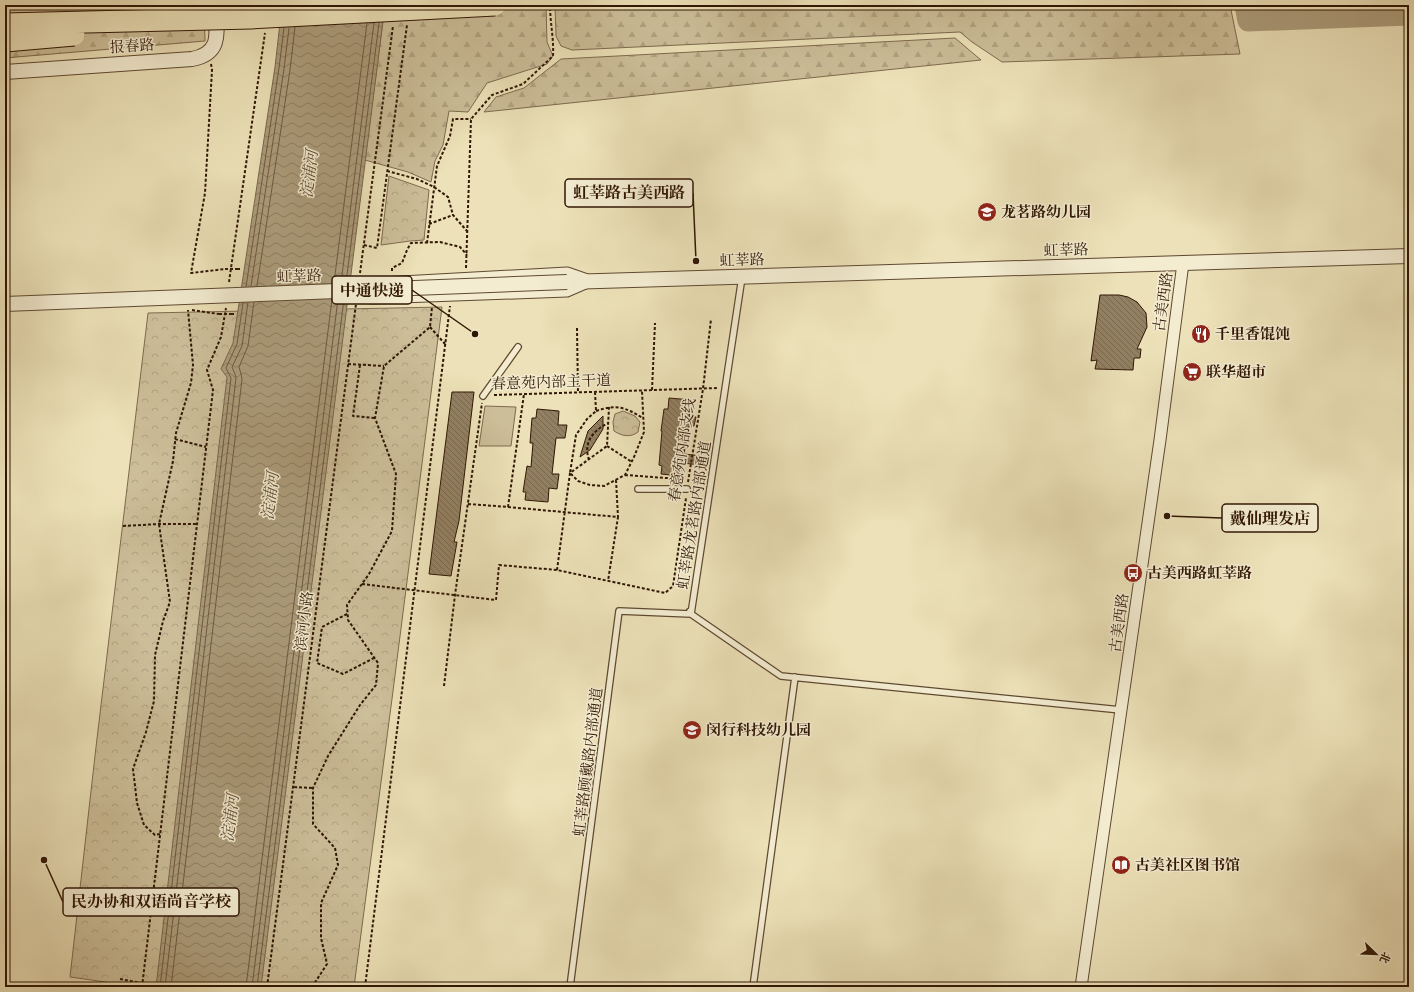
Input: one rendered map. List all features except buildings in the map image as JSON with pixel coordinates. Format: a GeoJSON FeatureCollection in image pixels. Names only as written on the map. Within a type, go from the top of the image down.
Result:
{"type":"FeatureCollection","features":[{"type":"Feature","properties":{"kind":"highway"},"geometry":{"type":"LineString","coordinates":[[5,41],[495,5]]}},
{"type":"Feature","properties":{"kind":"highway"},"geometry":{"type":"LineString","coordinates":[[5,24],[258,23]]}},
{"type":"Feature","properties":{"kind":"street"},"geometry":{"type":"LineString","coordinates":[[209,53],[214,47],[216,38],[215,5]]}},
{"type":"Feature","properties":{"kind":"street","name":"报春路"},"geometry":{"type":"LineString","coordinates":[[5,72],[192,59],[202,57],[209,53]]}},
{"type":"Feature","properties":{"kind":"street","name":"虹莘路"},"geometry":{"type":"LineString","coordinates":[[5,304],[590,281],[1409,256]]}},
{"type":"Feature","properties":{"kind":"street","name":"古美西路"},"geometry":{"type":"LineString","coordinates":[[1081,987],[1160,440],[1183,264]]}},
{"type":"Feature","properties":{"kind":"street"},"geometry":{"type":"LineString","coordinates":[[567,273],[590,281],[567,290],[433,296],[364,297],[365,284],[567,273]]}},
{"type":"Feature","properties":{"kind":"lane","name":"虹莘路龙茗路内部通道"},"geometry":{"type":"LineString","coordinates":[[691,614],[742,277]]}},
{"type":"Feature","properties":{"kind":"lane"},"geometry":{"type":"LineString","coordinates":[[483,396],[518,348]]}},
{"type":"Feature","properties":{"kind":"lane"},"geometry":{"type":"LineString","coordinates":[[638,489],[687,489]]}},
{"type":"Feature","properties":{"kind":"lane"},"geometry":{"type":"LineString","coordinates":[[688,606],[691,614],[781,676],[1121,710]]}},
{"type":"Feature","properties":{"kind":"lane","name":"虹莘路顾戴路内部通道"},"geometry":{"type":"LineString","coordinates":[[570,987],[620,611],[691,614]]}},
{"type":"Feature","properties":{"kind":"lane"},"geometry":{"type":"LineString","coordinates":[[753,987],[795,677]]}},
{"type":"Feature","properties":{"kind":"path"},"geometry":{"type":"LineString","coordinates":[[466,278],[472,119],[492,95],[523,84],[553,56],[554,46],[550,19],[550,5]]}},
{"type":"Feature","properties":{"kind":"path"},"geometry":{"type":"LineString","coordinates":[[360,273],[394,20]]}},
{"type":"Feature","properties":{"kind":"path"},"geometry":{"type":"LineString","coordinates":[[364,245],[376,248],[407,21]]}},
{"type":"Feature","properties":{"kind":"path"},"geometry":{"type":"LineString","coordinates":[[229,284],[261,66],[258,23]]}},
{"type":"Feature","properties":{"kind":"path"},"geometry":{"type":"LineString","coordinates":[[209,53],[212,70],[205,193],[191,273],[225,269],[241,269]]}},
{"type":"Feature","properties":{"kind":"path"},"geometry":{"type":"LineString","coordinates":[[427,243],[437,166],[450,136],[453,119],[472,119]]}},
{"type":"Feature","properties":{"kind":"path"},"geometry":{"type":"LineString","coordinates":[[387,171],[417,179],[434,187],[448,197],[453,215],[468,231]]}},
{"type":"Feature","properties":{"kind":"path"},"geometry":{"type":"LineString","coordinates":[[430,224],[453,215]]}},
{"type":"Feature","properties":{"kind":"path"},"geometry":{"type":"LineString","coordinates":[[392,268],[402,263],[411,243],[440,242],[460,247],[467,254]]}},
{"type":"Feature","properties":{"kind":"path"},"geometry":{"type":"LineString","coordinates":[[365,987],[451,295]]}},
{"type":"Feature","properties":{"kind":"path"},"geometry":{"type":"LineString","coordinates":[[312,987],[327,964],[321,938],[322,903],[338,865],[335,848],[313,824],[313,788],[328,756],[360,705],[376,685],[378,663],[348,620],[347,605],[369,574],[392,531],[396,474],[375,418],[384,366],[430,327],[433,296]]}},
{"type":"Feature","properties":{"kind":"path","name":"滨河小路"},"geometry":{"type":"LineString","coordinates":[[267,987],[356,303]]}},
{"type":"Feature","properties":{"kind":"path"},"geometry":{"type":"LineString","coordinates":[[142,987],[206,447],[212,390],[207,370],[221,337],[226,304]]}},
{"type":"Feature","properties":{"kind":"path"},"geometry":{"type":"LineString","coordinates":[[160,834],[155,835],[144,825],[137,804],[133,769],[146,732],[154,701],[155,655],[163,621],[170,602],[159,524],[167,493],[173,461],[175,439],[191,383],[193,365],[187,310],[232,314]]}},
{"type":"Feature","properties":{"kind":"path","name":"春意苑内部支线"},"geometry":{"type":"LineString","coordinates":[[608,580],[665,594],[673,586],[703,389],[711,318]]}},
{"type":"Feature","properties":{"kind":"path"},"geometry":{"type":"LineString","coordinates":[[652,390],[655,323]]}},
{"type":"Feature","properties":{"kind":"path"},"geometry":{"type":"LineString","coordinates":[[430,327],[445,344]]}},
{"type":"Feature","properties":{"kind":"path"},"geometry":{"type":"LineString","coordinates":[[577,328],[578,392]]}},
{"type":"Feature","properties":{"kind":"path"},"geometry":{"type":"LineString","coordinates":[[348,364],[384,366]]}},
{"type":"Feature","properties":{"kind":"path"},"geometry":{"type":"LineString","coordinates":[[360,365],[353,416],[375,418]]}},
{"type":"Feature","properties":{"kind":"path","name":"春意苑内部主干道"},"geometry":{"type":"LineString","coordinates":[[444,686],[455,594],[483,396],[725,388]]}},
{"type":"Feature","properties":{"kind":"path"},"geometry":{"type":"LineString","coordinates":[[570,474],[578,481],[590,485],[604,486],[625,475],[644,432],[642,390]]}},
{"type":"Feature","properties":{"kind":"path"},"geometry":{"type":"LineString","coordinates":[[595,392],[596,411]]}},
{"type":"Feature","properties":{"kind":"path"},"geometry":{"type":"LineString","coordinates":[[508,507],[524,394]]}},
{"type":"Feature","properties":{"kind":"path"},"geometry":{"type":"LineString","coordinates":[[557,570],[576,435],[587,419],[596,411],[609,407],[622,408],[643,418]]}},
{"type":"Feature","properties":{"kind":"path"},"geometry":{"type":"LineString","coordinates":[[570,474],[607,446],[609,407]]}},
{"type":"Feature","properties":{"kind":"path"},"geometry":{"type":"LineString","coordinates":[[589,460],[587,451],[591,438],[597,430],[608,423]]}},
{"type":"Feature","properties":{"kind":"path"},"geometry":{"type":"LineString","coordinates":[[175,439],[206,447]]}},
{"type":"Feature","properties":{"kind":"path"},"geometry":{"type":"LineString","coordinates":[[607,446],[632,462]]}},
{"type":"Feature","properties":{"kind":"path"},"geometry":{"type":"LineString","coordinates":[[625,475],[680,480]]}},
{"type":"Feature","properties":{"kind":"path"},"geometry":{"type":"LineString","coordinates":[[362,584],[496,600],[499,565],[557,570],[608,580],[618,517],[616,480]]}},
{"type":"Feature","properties":{"kind":"path"},"geometry":{"type":"LineString","coordinates":[[468,504],[618,517]]}},
{"type":"Feature","properties":{"kind":"path"},"geometry":{"type":"LineString","coordinates":[[123,526],[197,524]]}},
{"type":"Feature","properties":{"kind":"path"},"geometry":{"type":"LineString","coordinates":[[347,614],[322,627],[317,663],[343,674],[374,658]]}},
{"type":"Feature","properties":{"kind":"path"},"geometry":{"type":"LineString","coordinates":[[293,787],[313,788]]}},
{"type":"Feature","properties":{"kind":"path"},"geometry":{"type":"LineString","coordinates":[[120,979],[148,984],[147,987]]}},
{"type":"Feature","properties":{"kind":"green space"},"geometry":{"type":"Polygon","coordinates":[[[5,5],[204,5],[205,41],[5,58],[5,5]]]}},
{"type":"Feature","properties":{"kind":"green space"},"geometry":{"type":"Polygon","coordinates":[[[385,5],[546,5],[547,42],[553,56],[547,64],[487,83],[468,112],[449,111],[443,145],[435,161],[431,182],[408,172],[365,160],[385,5]]]}},
{"type":"Feature","properties":{"kind":"green space"},"geometry":{"type":"Polygon","coordinates":[[[555,5],[1230,5],[1240,54],[1002,62],[960,32],[572,50],[561,46],[556,36],[555,5]]]}},
{"type":"Feature","properties":{"kind":"green space"},"geometry":{"type":"Polygon","coordinates":[[[1261,5],[1335,5],[1265,8],[1261,5]]]}},
{"type":"Feature","properties":{"kind":"green space"},"geometry":{"type":"Polygon","coordinates":[[[955,38],[981,60],[484,112],[496,97],[524,88],[561,59],[955,38]]]}},
{"type":"Feature","properties":{"kind":"green space"},"geometry":{"type":"Polygon","coordinates":[[[389,176],[429,190],[424,240],[381,245],[389,176]]]}},
{"type":"Feature","properties":{"kind":"green space"},"geometry":{"type":"Polygon","coordinates":[[[442,307],[354,987],[141,987],[70,977],[148,313],[442,307]]]}},
{"type":"Feature","properties":{"kind":"green space"},"geometry":{"type":"Polygon","coordinates":[[[485,406],[516,407],[511,446],[479,446],[485,406]]]}},
{"type":"Feature","properties":{"kind":"green space"},"geometry":{"type":"Polygon","coordinates":[[[623,411],[635,416],[640,422],[638,432],[635,434],[626,436],[614,431],[613,422],[615,414],[623,411]]]}},
{"type":"Feature","properties":{"kind":"water","name":"淀浦河"},"geometry":{"type":"Polygon","coordinates":[[[282,5],[385,5],[261,987],[156,987],[227,377],[221,369],[233,343],[275,67],[282,5]]]}},
{"type":"Feature","properties":{"kind":"waterway"},"geometry":{"type":"LineString","coordinates":[[1245,5],[1248,21],[1409,15]]}},
{"type":"Feature","properties":{"kind":"place","name":"龙茗路幼儿园"},"geometry":{"type":"Point","coordinates":[987,212]}},
{"type":"Feature","properties":{"kind":"place","name":"虹莘路古美西路"},"geometry":{"type":"Point","coordinates":[696,261]}},
{"type":"Feature","properties":{"kind":"place","name":"中通快递"},"geometry":{"type":"Point","coordinates":[475,334]}},
{"type":"Feature","properties":{"kind":"place","name":"千里香馄饨"},"geometry":{"type":"Point","coordinates":[1201,334]}},
{"type":"Feature","properties":{"kind":"place","name":"联华超市"},"geometry":{"type":"Point","coordinates":[1192,372]}},
{"type":"Feature","properties":{"kind":"place","name":"戴仙理发店"},"geometry":{"type":"Point","coordinates":[1167,516]}},
{"type":"Feature","properties":{"kind":"place","name":"古美西路虹莘路"},"geometry":{"type":"Point","coordinates":[1133,573]}},
{"type":"Feature","properties":{"kind":"place","name":"闵行科技幼儿园"},"geometry":{"type":"Point","coordinates":[692,730]}},
{"type":"Feature","properties":{"kind":"place","name":"民办协和双语尚音学校"},"geometry":{"type":"Point","coordinates":[44,860]}},
{"type":"Feature","properties":{"kind":"place","name":"古美社区图书馆"},"geometry":{"type":"Point","coordinates":[1121,865]}}]}
